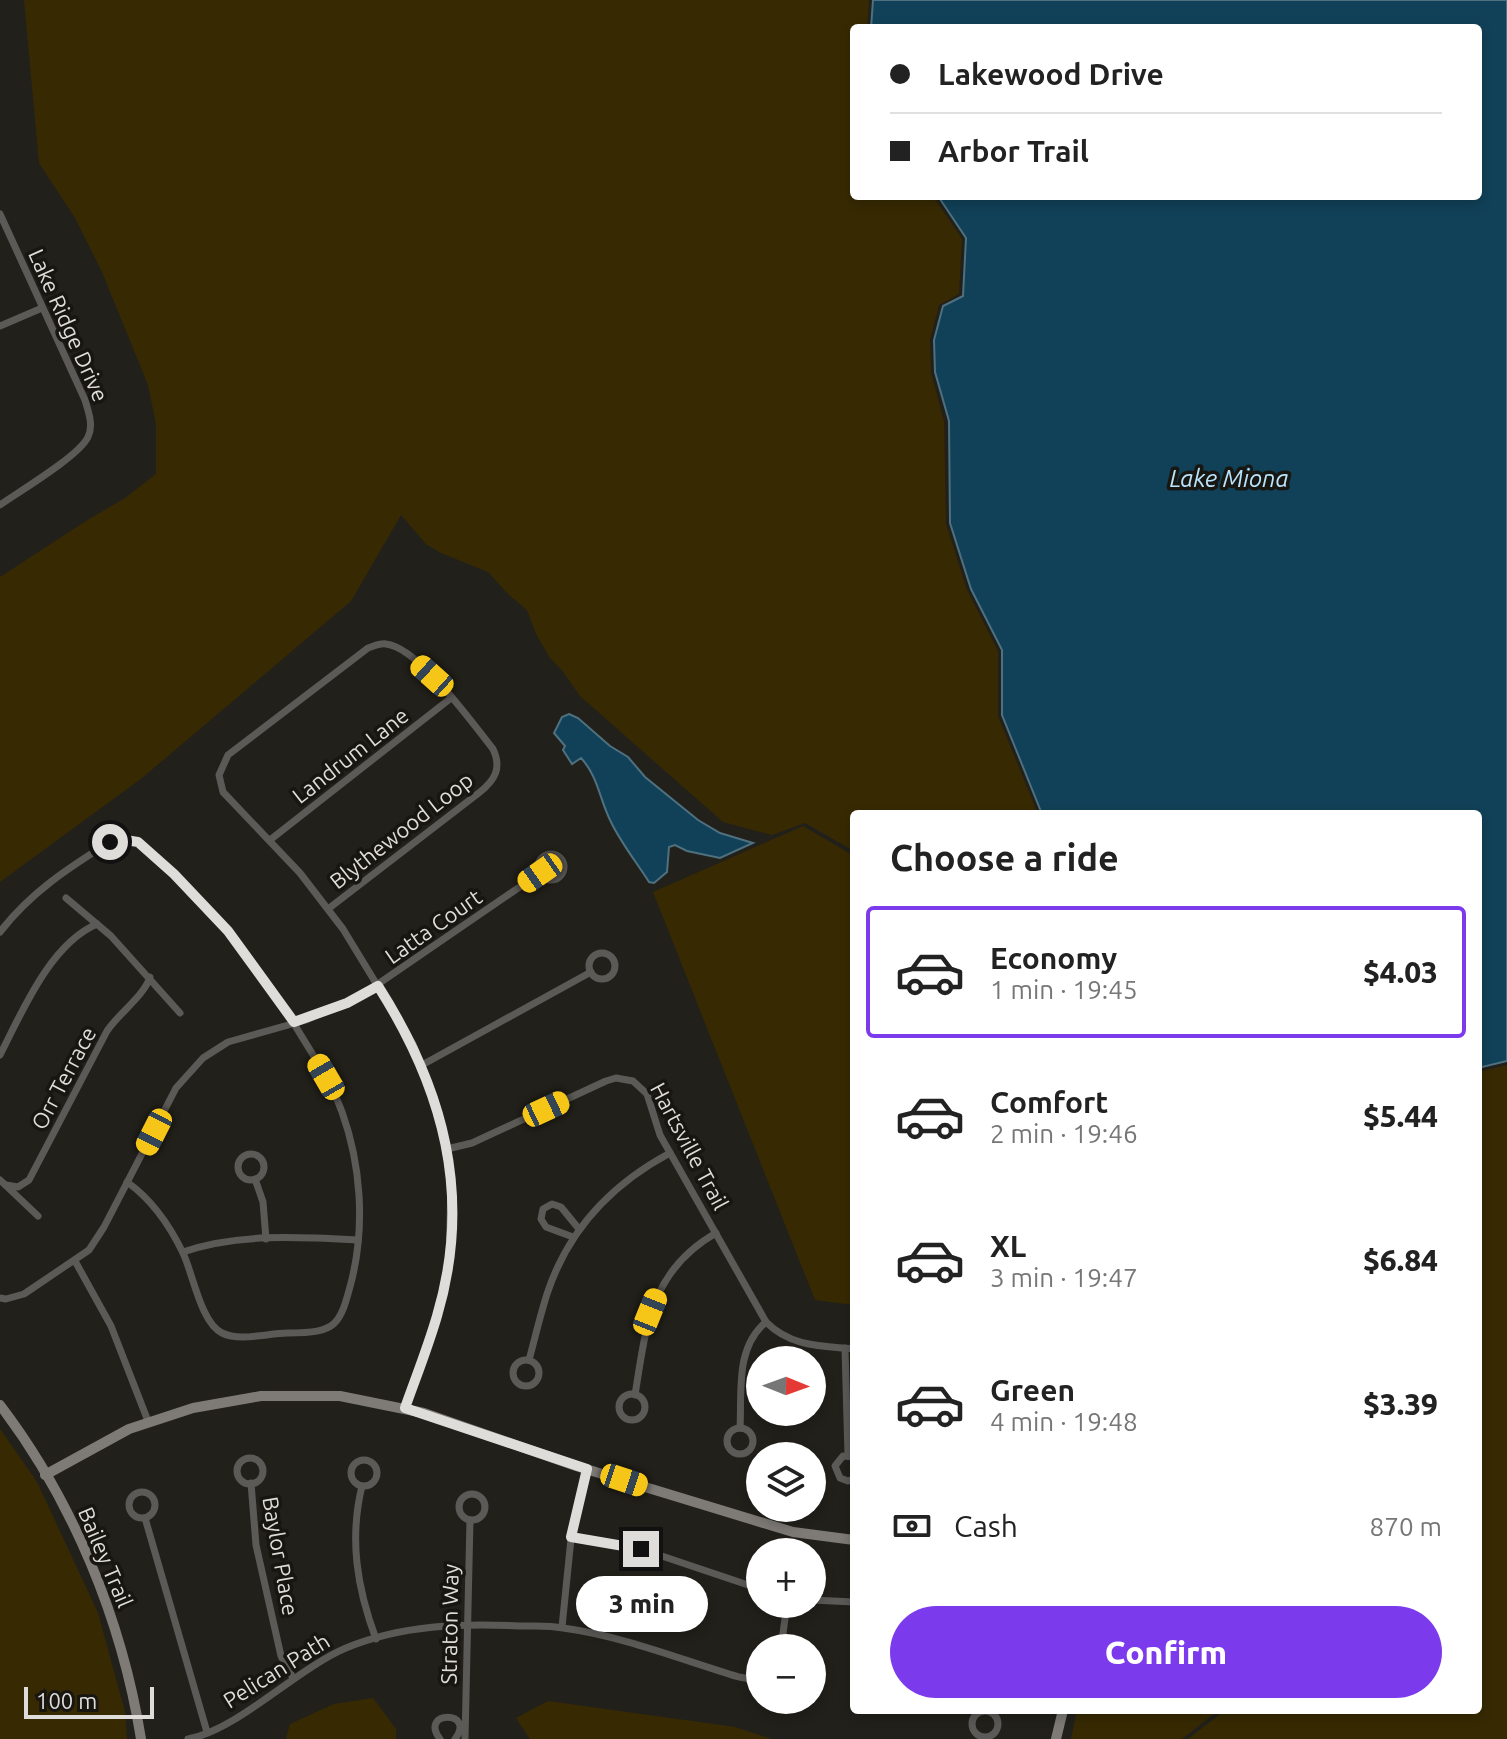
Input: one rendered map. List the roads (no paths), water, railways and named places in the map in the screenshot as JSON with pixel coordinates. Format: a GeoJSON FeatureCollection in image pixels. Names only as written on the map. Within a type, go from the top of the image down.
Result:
{"type":"FeatureCollection","features":[{"type":"Feature","properties":{"kind":"street","name":"Lake Ridge Drive"},"geometry":{"type":"LineString","coordinates":[[0,214],[85,400],[90,434],[81,448],[0,505]]}},
{"type":"Feature","properties":{"kind":"street"},"geometry":{"type":"LineString","coordinates":[[0,326],[42,308]]}},
{"type":"Feature","properties":{"kind":"street","name":"Blythewood Loop"},"geometry":{"type":"LineString","coordinates":[[328,909],[493,779],[497,765],[493,749],[432,676],[402,651],[385,644],[376,645],[228,755],[222,764],[219,784],[230,801],[270,840],[328,909],[406,1032],[434,1097],[447,1149],[452,1215],[446,1276],[438,1315],[405,1408]]}},
{"type":"Feature","properties":{"kind":"street","name":"Landrum Lane"},"geometry":{"type":"LineString","coordinates":[[270,840],[451,698]]}},
{"type":"Feature","properties":{"kind":"street"},"geometry":{"type":"LineString","coordinates":[[0,932],[32,896],[76,863],[119,839],[138,842],[220,922],[294,1022],[326,1077],[345,1122],[358,1185],[358,1240],[353,1272],[340,1315],[329,1328],[312,1333],[238,1336],[218,1331],[208,1321],[183,1252],[160,1215],[127,1182]]}},
{"type":"Feature","properties":{"kind":"street","name":"Latta Court"},"geometry":{"type":"LineString","coordinates":[[0,1298],[24,1294],[75,1261],[98,1239],[176,1088],[193,1066],[228,1042],[338,1007],[378,986],[540,873]]}},
{"type":"Feature","properties":{"kind":"street"},"geometry":{"type":"LineString","coordinates":[[66,898],[150,977],[180,1013]]}},
{"type":"Feature","properties":{"kind":"street"},"geometry":{"type":"LineString","coordinates":[[0,1055],[43,975],[65,948],[97,924]]}},
{"type":"Feature","properties":{"kind":"street"},"geometry":{"type":"LineString","coordinates":[[422,1065],[591,972]]}},
{"type":"Feature","properties":{"kind":"street","name":"Orr Terrace"},"geometry":{"type":"LineString","coordinates":[[3,1183],[18,1187],[29,1180],[107,1031],[121,1011],[146,988],[150,977]]}},
{"type":"Feature","properties":{"kind":"street","name":"Hartsville Trail"},"geometry":{"type":"LineString","coordinates":[[447,1149],[472,1143],[616,1078],[633,1081],[647,1094],[654,1119],[670,1153],[766,1322],[777,1333],[797,1343],[849,1349]]}},
{"type":"Feature","properties":{"kind":"street"},"geometry":{"type":"LineString","coordinates":[[529,1360],[547,1295],[573,1237],[604,1200],[629,1178],[670,1153]]}},
{"type":"Feature","properties":{"kind":"street"},"geometry":{"type":"LineString","coordinates":[[255,1179],[263,1202],[266,1239]]}},
{"type":"Feature","properties":{"kind":"street"},"geometry":{"type":"LineString","coordinates":[[3,1183],[38,1216]]}},
{"type":"Feature","properties":{"kind":"street"},"geometry":{"type":"LineString","coordinates":[[573,1237],[546,1227],[541,1219],[543,1209],[552,1204],[561,1207],[579,1229]]}},
{"type":"Feature","properties":{"kind":"street"},"geometry":{"type":"LineString","coordinates":[[635,1395],[645,1335],[657,1295],[677,1264],[702,1241],[716,1233]]}},
{"type":"Feature","properties":{"kind":"street"},"geometry":{"type":"LineString","coordinates":[[183,1252],[209,1245],[266,1239],[358,1240]]}},
{"type":"Feature","properties":{"kind":"street"},"geometry":{"type":"LineString","coordinates":[[75,1261],[111,1326],[148,1421]]}},
{"type":"Feature","properties":{"kind":"street"},"geometry":{"type":"LineString","coordinates":[[740,1428],[744,1355],[751,1336],[766,1322]]}},
{"type":"Feature","properties":{"kind":"street"},"geometry":{"type":"LineString","coordinates":[[849,1349],[850,1402]]}},
{"type":"Feature","properties":{"kind":"street"},"geometry":{"type":"LineString","coordinates":[[45,1475],[104,1441],[148,1421],[225,1401],[289,1394],[365,1399],[405,1408],[587,1469],[793,1532],[850,1539]]}},
{"type":"Feature","properties":{"kind":"street","name":"Bailey Trail"},"geometry":{"type":"LineString","coordinates":[[0,1405],[45,1475],[75,1531],[107,1607],[126,1670],[141,1739]]}},
{"type":"Feature","properties":{"kind":"street"},"geometry":{"type":"LineString","coordinates":[[850,1456],[840,1459],[835,1471],[844,1480],[850,1479]]}},
{"type":"Feature","properties":{"kind":"street"},"geometry":{"type":"LineString","coordinates":[[562,1627],[571,1537],[587,1469]]}},
{"type":"Feature","properties":{"kind":"street","name":"Baylor Place"},"geometry":{"type":"LineString","coordinates":[[251,1483],[256,1545],[277,1642],[293,1678]]}},
{"type":"Feature","properties":{"kind":"street"},"geometry":{"type":"LineString","coordinates":[[362,1486],[354,1535],[357,1573],[376,1639]]}},
{"type":"Feature","properties":{"kind":"street"},"geometry":{"type":"LineString","coordinates":[[145,1518],[207,1732]]}},
{"type":"Feature","properties":{"kind":"street","name":"Straton Way"},"geometry":{"type":"LineString","coordinates":[[465,1739],[470,1520]]}},
{"type":"Feature","properties":{"kind":"street"},"geometry":{"type":"LineString","coordinates":[[571,1537],[641,1549],[746,1584]]}},
{"type":"Feature","properties":{"kind":"street"},"geometry":{"type":"LineString","coordinates":[[826,1601],[850,1602]]}},
{"type":"Feature","properties":{"kind":"street","name":"Pelican Path"},"geometry":{"type":"LineString","coordinates":[[188,1739],[242,1713],[293,1678],[347,1648],[399,1632],[467,1624],[562,1627],[607,1637],[746,1678]]}},
{"type":"Feature","properties":{"kind":"street"},"geometry":{"type":"LineString","coordinates":[[1056,1739],[1062,1714]]}},
{"type":"Feature","properties":{"kind":"street","name":"Straton Way"},"geometry":{"type":"LineString","coordinates":[[440,1739],[435,1728],[441,1718],[452,1717],[463,1729]]}},
{"type":"Feature","properties":{"kind":"street","name":"Straton Way"},"geometry":{"type":"LineString","coordinates":[[455,1739],[463,1729]]}},
{"type":"Feature","properties":{"kind":"water","name":"Lake Miona"},"geometry":{"type":"Polygon","coordinates":[[[873,0],[1507,0],[1507,1061],[1482,1067],[1482,810],[1040,810],[1002,715],[1002,650],[971,589],[950,523],[949,421],[935,372],[934,340],[943,306],[963,296],[966,238],[941,200],[1482,200],[1482,24],[871,24],[873,0]]]}},
{"type":"Feature","properties":{"kind":"water"},"geometry":{"type":"Polygon","coordinates":[[[569,714],[628,757],[645,777],[698,820],[720,833],[753,843],[720,858],[687,851],[675,845],[669,847],[667,872],[654,883],[649,882],[615,830],[587,765],[581,758],[572,764],[563,750],[565,746],[554,733],[562,717],[569,714]]]}}]}
